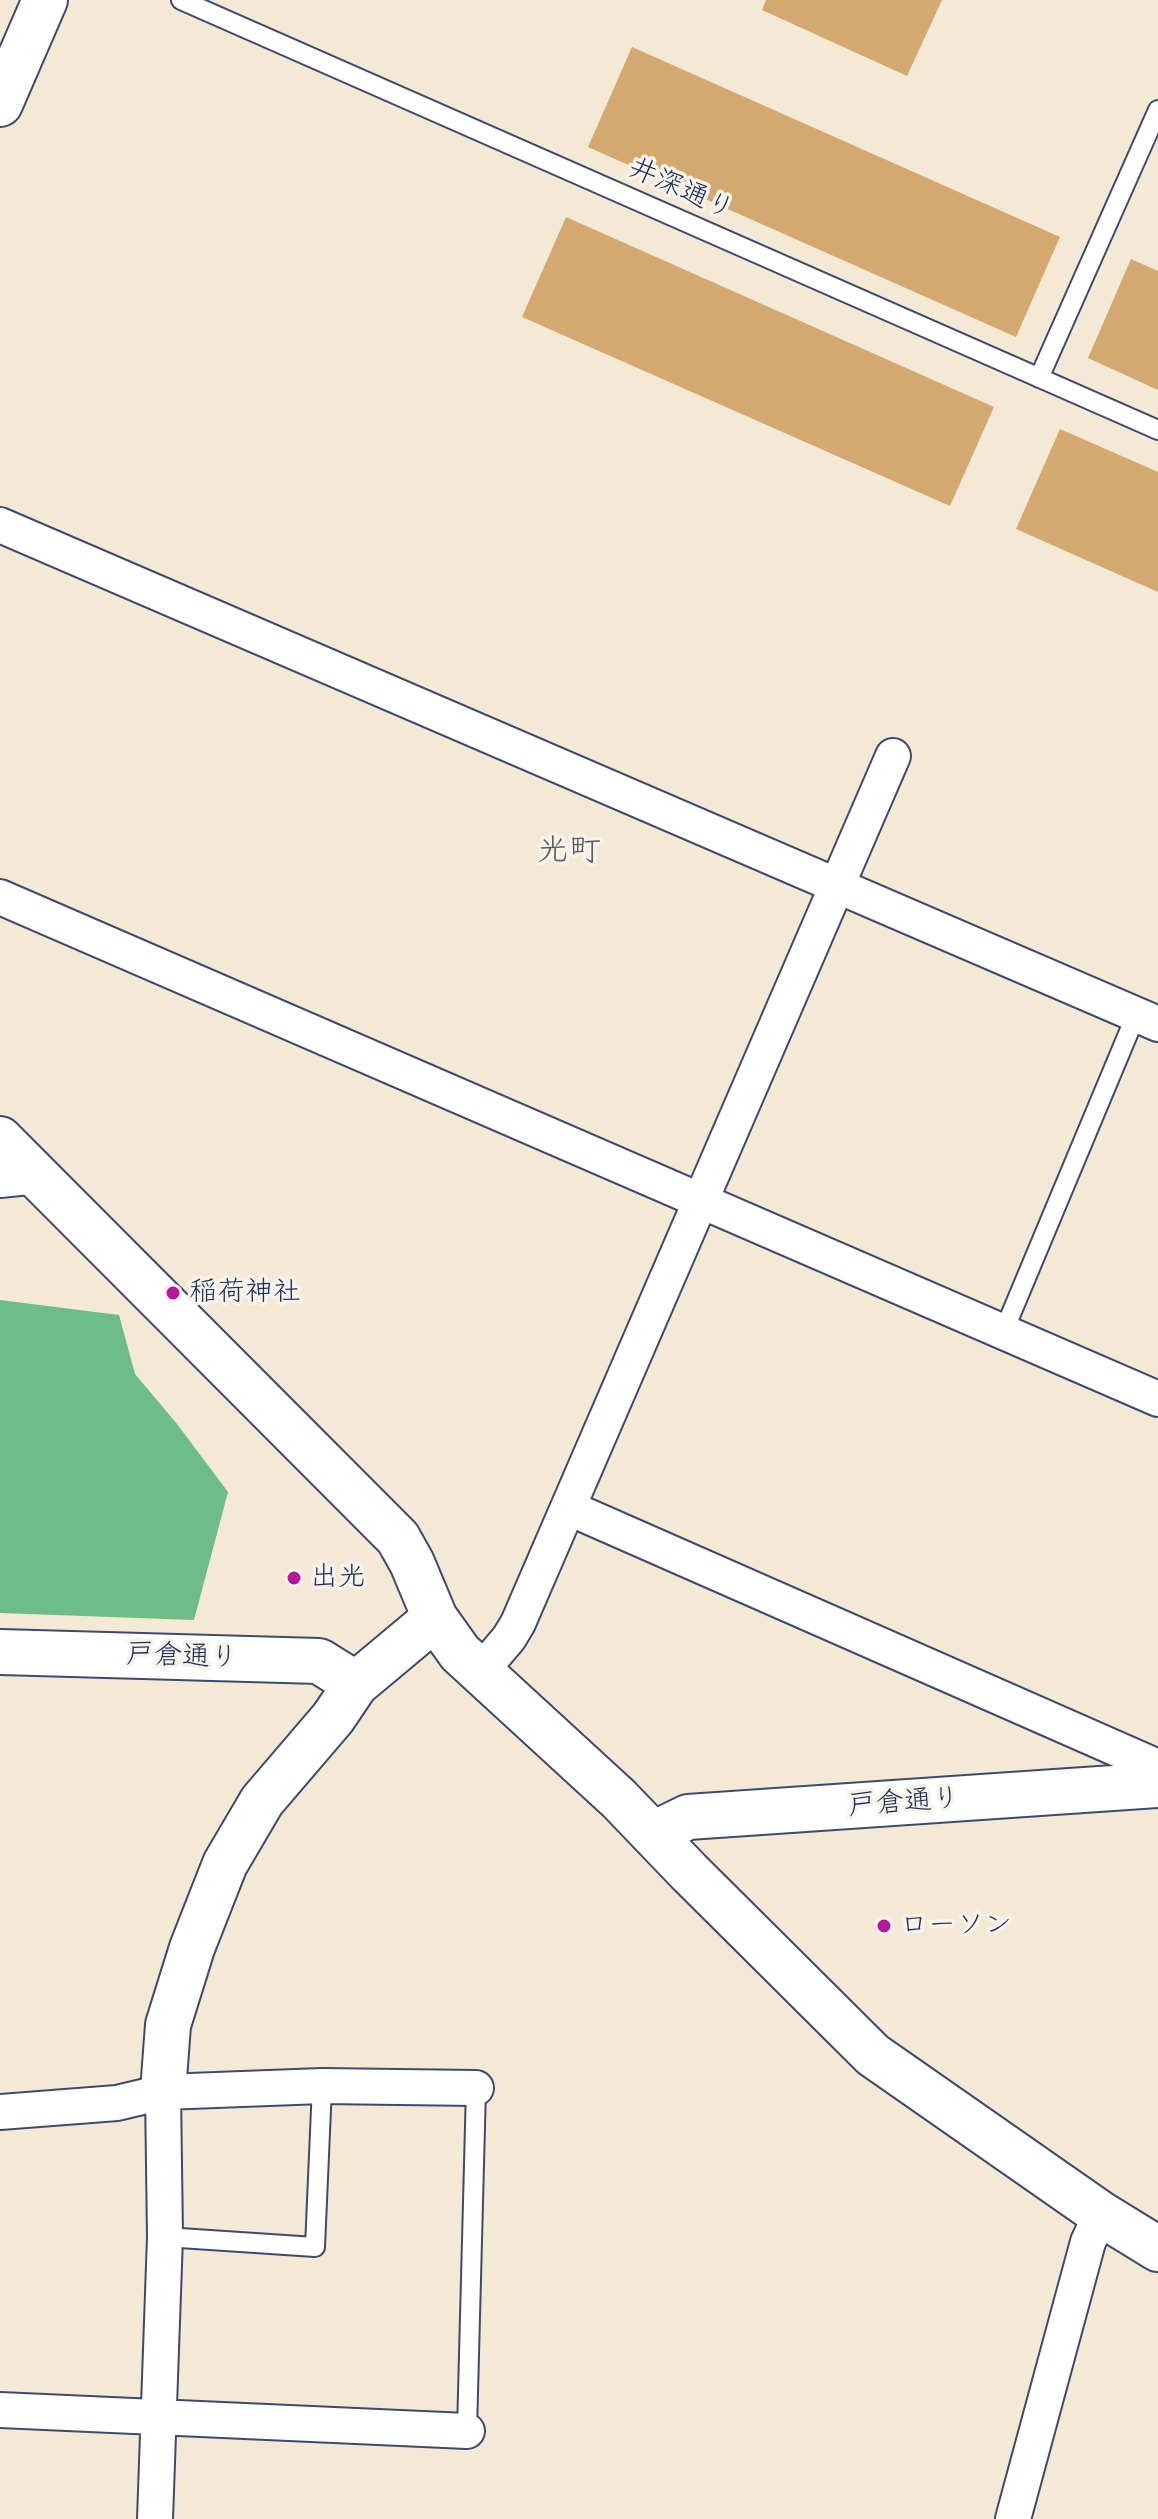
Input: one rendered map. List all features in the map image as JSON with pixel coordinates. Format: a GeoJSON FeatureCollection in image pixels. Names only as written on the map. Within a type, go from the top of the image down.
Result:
{"type":"FeatureCollection","features":[{"type":"Feature","properties":{"kind":"street"},"geometry":{"type":"LineString","coordinates":[[0,104],[45,0]]}},
{"type":"Feature","properties":{"kind":"street"},"geometry":{"type":"LineString","coordinates":[[0,525],[1147,1019]]}},
{"type":"Feature","properties":{"kind":"street"},"geometry":{"type":"LineString","coordinates":[[481,1671],[518,1623],[893,756]]}},
{"type":"Feature","properties":{"kind":"street"},"geometry":{"type":"LineString","coordinates":[[0,897],[1158,1399]]}},
{"type":"Feature","properties":{"kind":"street"},"geometry":{"type":"LineString","coordinates":[[0,1139],[19,1178],[398,1538],[435,1618],[460,1653],[619,1799],[873,2055],[1101,2214],[1158,2249]]}},
{"type":"Feature","properties":{"kind":"street"},"geometry":{"type":"LineString","coordinates":[[569,1508],[1158,1767]]}},
{"type":"Feature","properties":{"kind":"street"},"geometry":{"type":"LineString","coordinates":[[155,2519],[165,2237],[163,2092],[168,2025],[196,1936],[225,1864],[262,1801],[333,1718],[356,1684],[435,1618]]}},
{"type":"Feature","properties":{"kind":"street","name":"戸倉通り"},"geometry":{"type":"LineString","coordinates":[[0,1652],[319,1661],[356,1684]]}},
{"type":"Feature","properties":{"kind":"street","name":"戸倉通り"},"geometry":{"type":"LineString","coordinates":[[653,1834],[694,1817],[1158,1785]]}},
{"type":"Feature","properties":{"kind":"street"},"geometry":{"type":"LineString","coordinates":[[0,2112],[117,2103],[163,2092],[322,2086],[476,2088]]}},
{"type":"Feature","properties":{"kind":"street"},"geometry":{"type":"LineString","coordinates":[[1013,2519],[1088,2242],[1101,2214]]}},
{"type":"Feature","properties":{"kind":"street"},"geometry":{"type":"LineString","coordinates":[[0,2410],[467,2431]]}},
{"type":"Feature","properties":{"kind":"lane","name":"井深通り"},"geometry":{"type":"LineString","coordinates":[[181,0],[1158,430]]}},
{"type":"Feature","properties":{"kind":"lane"},"geometry":{"type":"LineString","coordinates":[[1039,378],[1158,110]]}},
{"type":"Feature","properties":{"kind":"lane"},"geometry":{"type":"LineString","coordinates":[[1003,1333],[1147,1019]]}},
{"type":"Feature","properties":{"kind":"lane"},"geometry":{"type":"LineString","coordinates":[[165,2237],[315,2247],[322,2086]]}},
{"type":"Feature","properties":{"kind":"lane"},"geometry":{"type":"LineString","coordinates":[[467,2431],[476,2088]]}},
{"type":"Feature","properties":{"kind":"green space"},"geometry":{"type":"Polygon","coordinates":[[[0,1300],[119,1315],[135,1374],[228,1492],[194,1620],[0,1613],[0,1300]]]}},
{"type":"Feature","properties":{"kind":"building"},"geometry":{"type":"Polygon","coordinates":[[[766,0],[942,0],[907,76],[762,10],[766,0]]]}},
{"type":"Feature","properties":{"kind":"building"},"geometry":{"type":"Polygon","coordinates":[[[632,47],[1060,237],[1016,337],[588,147],[632,47]]]}},
{"type":"Feature","properties":{"kind":"building"},"geometry":{"type":"Polygon","coordinates":[[[566,217],[994,407],[950,506],[522,317],[566,217]]]}},
{"type":"Feature","properties":{"kind":"building"},"geometry":{"type":"Polygon","coordinates":[[[1131,259],[1158,271],[1158,390],[1088,358],[1131,259]]]}},
{"type":"Feature","properties":{"kind":"building"},"geometry":{"type":"Polygon","coordinates":[[[1060,429],[1158,472],[1158,592],[1016,529],[1060,429]]]}},
{"type":"Feature","properties":{"kind":"place","name":"稲荷神社"},"geometry":{"type":"Point","coordinates":[173,1293]}},
{"type":"Feature","properties":{"kind":"place","name":"出光"},"geometry":{"type":"Point","coordinates":[294,1578]}},
{"type":"Feature","properties":{"kind":"place","name":"ローソン"},"geometry":{"type":"Point","coordinates":[884,1926]}},
{"type":"Feature","properties":{"kind":"district","name":"光町"},"geometry":{"type":"Point","coordinates":[569,852]}}]}
